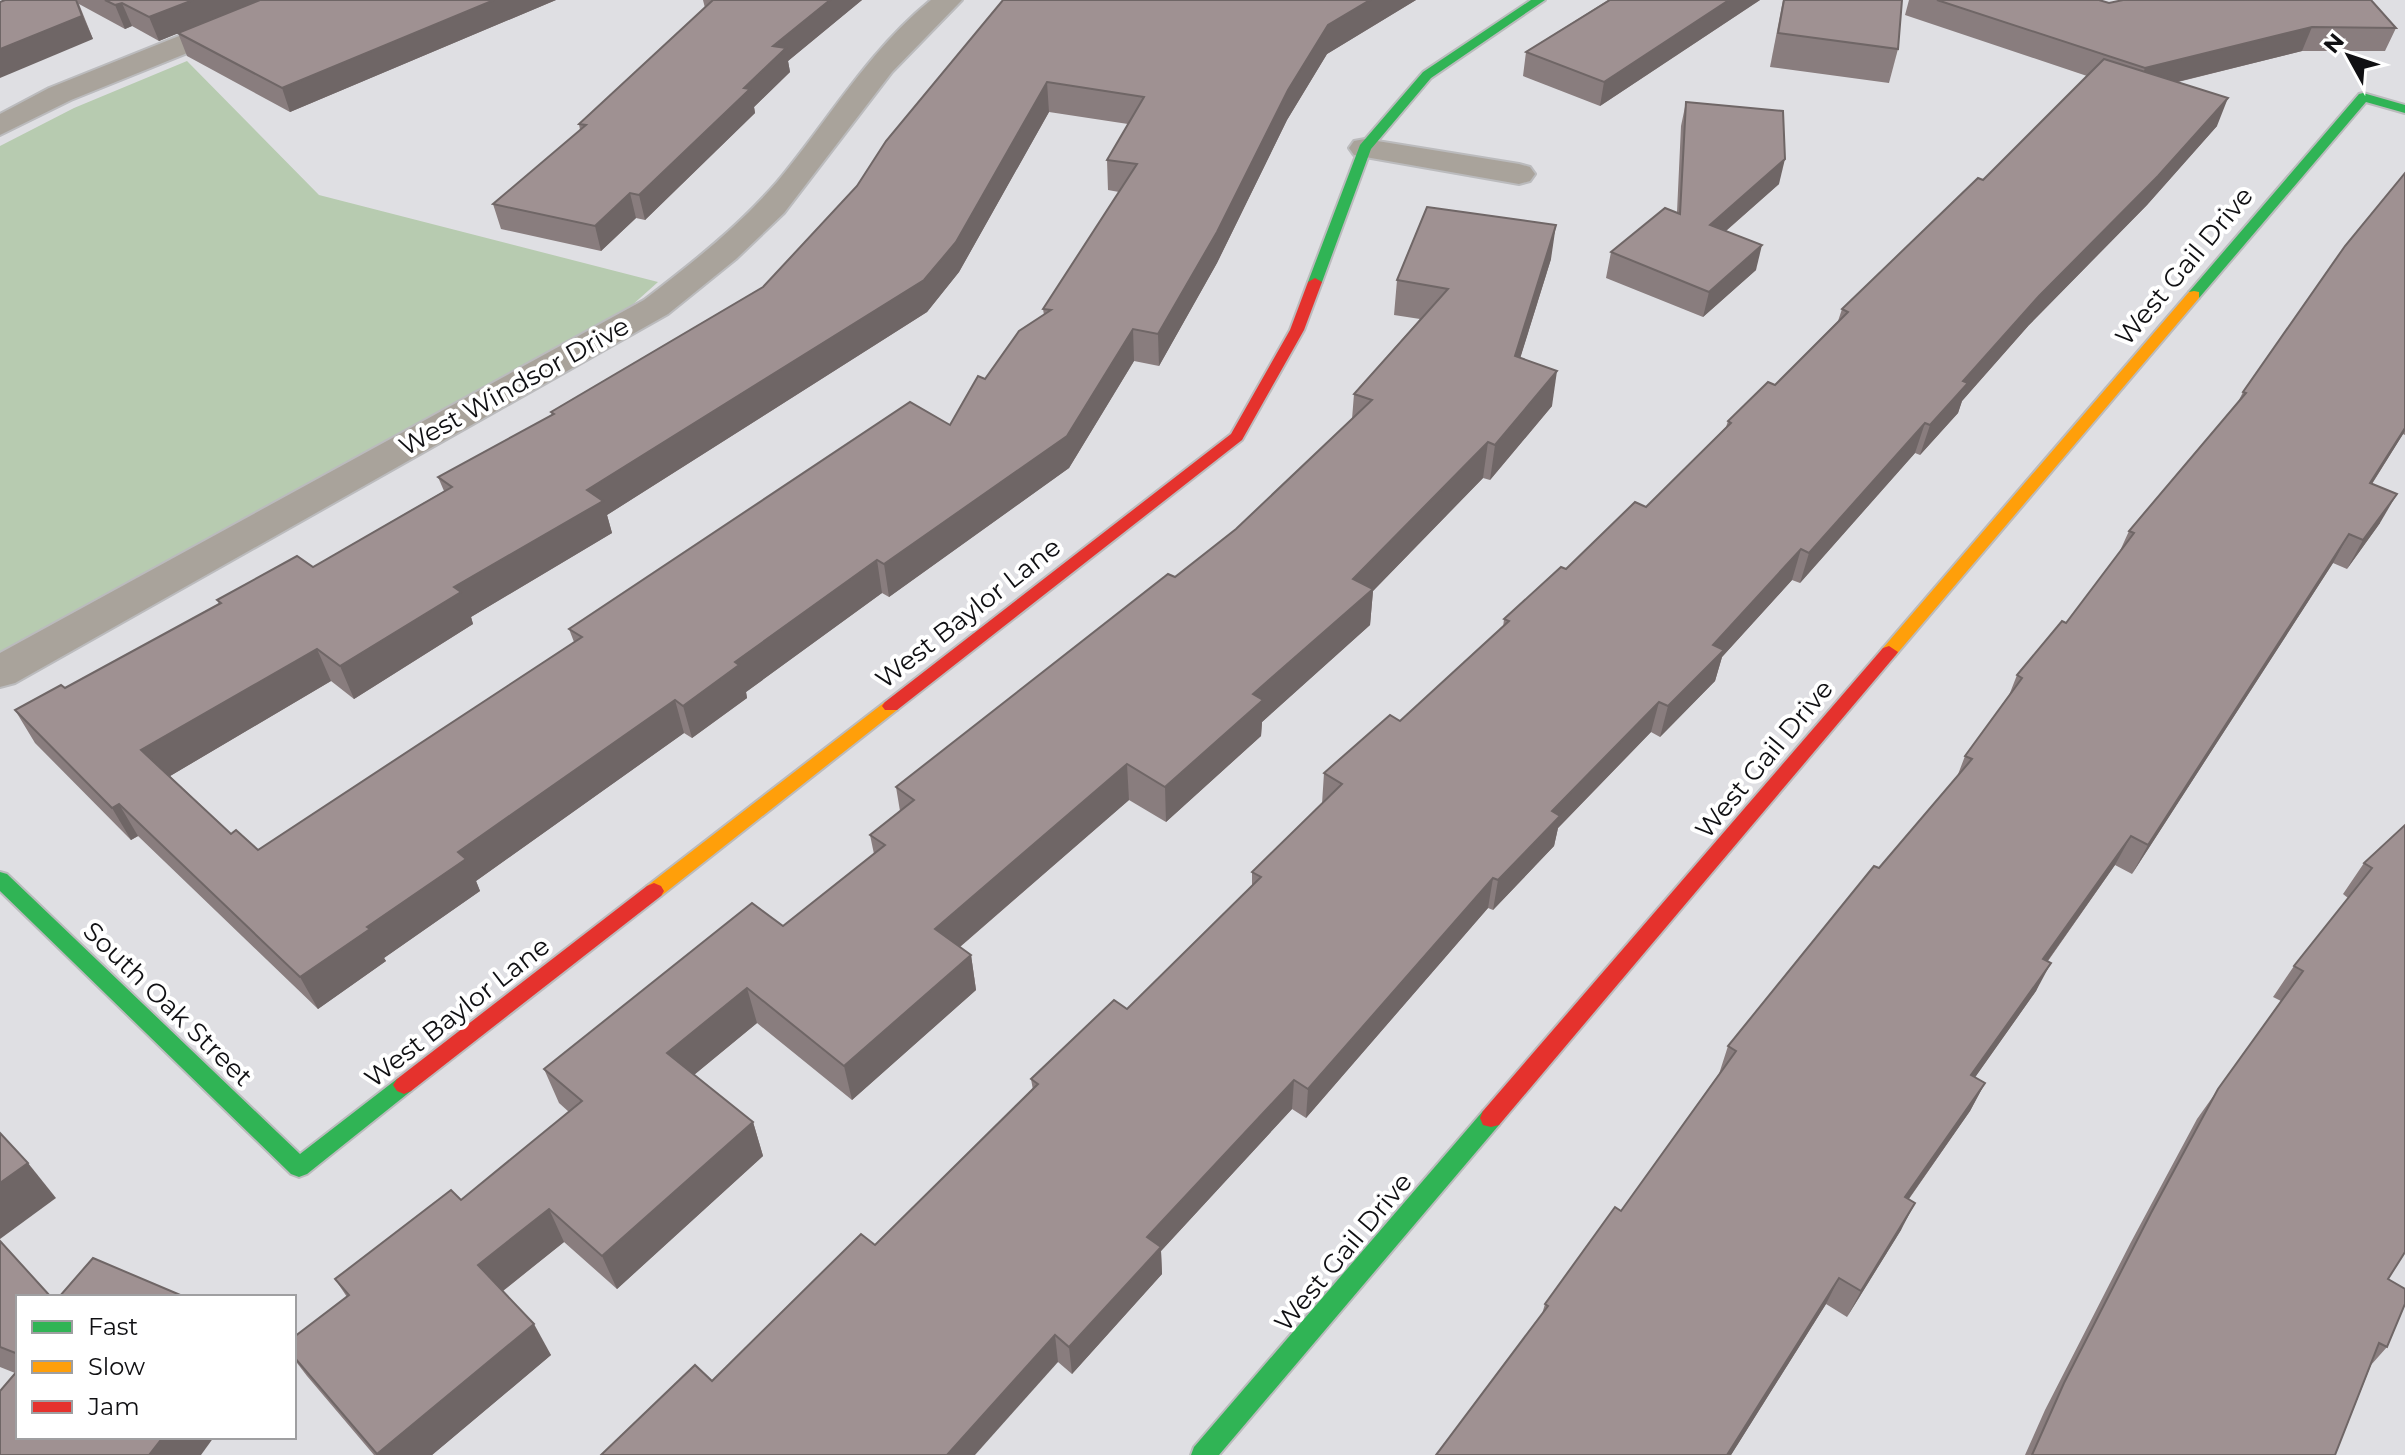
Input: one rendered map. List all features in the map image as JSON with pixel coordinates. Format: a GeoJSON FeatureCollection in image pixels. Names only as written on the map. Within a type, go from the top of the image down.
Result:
{"type":"FeatureCollection","features":[{"type":"Feature","properties":{"kind":"street"},"geometry":{"type":"LineString","coordinates":[[0,126],[60,94],[294,0]]}},
{"type":"Feature","properties":{"kind":"street","name":"West Windsor Drive"},"geometry":{"type":"LineString","coordinates":[[0,672],[656,307],[721,257],[787,190],[858,91],[948,0]]}},
{"type":"Feature","properties":{"kind":"street","name":"West Baylor Lane"},"geometry":{"type":"LineString","coordinates":[[299,1167],[1237,437],[1297,330],[1365,148],[1427,75],[1539,0]]}},
{"type":"Feature","properties":{"kind":"street","name":"West Gail Drive"},"geometry":{"type":"LineString","coordinates":[[1203,1455],[2363,97],[2405,109]]}},
{"type":"Feature","properties":{"kind":"street"},"geometry":{"type":"LineString","coordinates":[[1365,148],[1519,174]]}},
{"type":"Feature","properties":{"kind":"street","name":"South Oak Street"},"geometry":{"type":"LineString","coordinates":[[0,879],[299,1167]]}},
{"type":"Feature","properties":{"kind":"green space"},"geometry":{"type":"Polygon","coordinates":[[[187,61],[319,195],[658,282],[630,307],[0,655],[0,146],[74,108],[187,61]]]}},
{"type":"Feature","properties":{"kind":"building"},"geometry":{"type":"Polygon","coordinates":[[[76,0],[82,16],[0,49],[0,2],[76,0]]]}},
{"type":"Feature","properties":{"kind":"building"},"geometry":{"type":"Polygon","coordinates":[[[105,0],[193,0],[149,17],[122,3],[115,5],[105,0]]]}},
{"type":"Feature","properties":{"kind":"building"},"geometry":{"type":"Polygon","coordinates":[[[260,0],[494,0],[282,88],[178,33],[260,0]]]}},
{"type":"Feature","properties":{"kind":"building"},"geometry":{"type":"Polygon","coordinates":[[[713,0],[830,0],[773,46],[786,48],[744,88],[750,89],[639,195],[630,193],[595,226],[493,204],[586,125],[579,124],[713,0]]]}},
{"type":"Feature","properties":{"kind":"building"},"geometry":{"type":"Polygon","coordinates":[[[1003,0],[1370,0],[1328,25],[1288,90],[1217,232],[1158,334],[1133,329],[1067,436],[884,564],[877,560],[735,662],[739,665],[683,706],[675,700],[458,852],[466,859],[300,977],[119,804],[112,808],[15,710],[61,685],[65,688],[221,603],[217,600],[297,556],[313,567],[452,487],[438,477],[554,414],[551,412],[763,287],[857,186],[886,141],[1003,0]],[[1047,82],[956,242],[924,280],[587,490],[603,501],[454,587],[461,592],[340,666],[317,649],[141,750],[231,834],[236,830],[258,850],[582,637],[569,629],[910,402],[950,425],[978,376],[985,379],[1019,331],[1051,310],[1043,309],[1137,164],[1107,160],[1144,97],[1047,82]]]}},
{"type":"Feature","properties":{"kind":"building"},"geometry":{"type":"Polygon","coordinates":[[[1610,0],[1729,0],[1604,82],[1526,52],[1610,0]]]}},
{"type":"Feature","properties":{"kind":"building"},"geometry":{"type":"Polygon","coordinates":[[[1784,0],[1902,0],[1898,49],[1778,33],[1784,0]]]}},
{"type":"Feature","properties":{"kind":"building"},"geometry":{"type":"Polygon","coordinates":[[[1937,0],[2099,0],[2109,3],[2123,0],[2371,0],[2396,28],[2312,27],[2145,68],[1937,0]]]}},
{"type":"Feature","properties":{"kind":"building"},"geometry":{"type":"Polygon","coordinates":[[[2104,59],[2228,98],[2158,176],[2039,296],[1963,381],[1968,383],[1930,425],[1925,423],[1809,553],[1801,549],[1713,645],[1724,650],[1668,706],[1659,702],[1552,811],[1560,816],[1498,880],[1493,878],[1308,1089],[1294,1080],[1147,1237],[1161,1247],[1069,1347],[1055,1335],[947,1455],[601,1455],[695,1365],[712,1381],[861,1234],[875,1245],[1038,1084],[1031,1079],[1114,1000],[1127,1009],[1261,877],[1252,872],[1342,784],[1324,773],[1390,715],[1400,721],[1509,621],[1504,619],[1561,567],[1566,569],[1635,502],[1646,507],[1768,382],[1775,385],[1848,312],[1842,309],[1978,178],[1983,180],[2104,59]]]}},
{"type":"Feature","properties":{"kind":"building"},"geometry":{"type":"Polygon","coordinates":[[[1686,102],[1783,111],[1785,159],[1710,225],[1762,245],[1709,292],[1611,252],[1665,208],[1680,214],[1686,102]]]}},
{"type":"Feature","properties":{"kind":"building"},"geometry":{"type":"Polygon","coordinates":[[[2405,173],[2405,428],[2370,483],[2397,494],[2363,540],[2349,534],[2148,845],[2131,836],[2043,959],[2051,963],[1971,1075],[1985,1083],[1905,1197],[1915,1203],[1861,1291],[1839,1278],[1727,1455],[1436,1455],[1548,1306],[1545,1304],[1615,1207],[1621,1211],[1736,1051],[1728,1046],[1874,866],[1879,868],[1972,759],[1965,756],[2022,678],[2017,675],[2062,621],[2066,623],[2134,533],[2129,531],[2246,393],[2243,392],[2345,246],[2405,173]]]}},
{"type":"Feature","properties":{"kind":"building"},"geometry":{"type":"Polygon","coordinates":[[[1427,207],[1556,225],[1515,356],[1557,371],[1495,445],[1488,442],[1353,579],[1373,589],[1253,694],[1263,700],[1165,787],[1127,764],[935,929],[971,955],[844,1066],[747,988],[667,1053],[753,1122],[602,1256],[549,1209],[478,1265],[534,1324],[377,1454],[296,1359],[296,1335],[349,1295],[335,1279],[451,1190],[461,1200],[582,1101],[544,1069],[752,903],[783,926],[885,845],[870,835],[914,800],[896,787],[1168,574],[1175,577],[1236,529],[1372,400],[1354,394],[1448,289],[1397,280],[1427,207]]]}},
{"type":"Feature","properties":{"kind":"building"},"geometry":{"type":"Polygon","coordinates":[[[2405,825],[2405,1252],[2388,1279],[2405,1289],[2405,1304],[2387,1347],[2379,1343],[2335,1455],[2032,1455],[2064,1383],[2218,1089],[2303,971],[2294,966],[2372,868],[2364,863],[2405,825]]]}},
{"type":"Feature","properties":{"kind":"building"},"geometry":{"type":"Polygon","coordinates":[[[0,1133],[28,1163],[0,1183],[0,1133]]]}},
{"type":"Feature","properties":{"kind":"building"},"geometry":{"type":"Polygon","coordinates":[[[0,1241],[49,1295],[16,1295],[16,1353],[0,1347],[0,1241]]]}},
{"type":"Feature","properties":{"kind":"building"},"geometry":{"type":"Polygon","coordinates":[[[93,1258],[180,1295],[61,1295],[93,1258]]]}},
{"type":"Feature","properties":{"kind":"building"},"geometry":{"type":"Polygon","coordinates":[[[16,1372],[16,1439],[161,1439],[149,1455],[0,1455],[0,1391],[16,1372]]]}},
{"type":"Feature","properties":{"kind":"traffic: fast"},"geometry":{"type":"LineString","coordinates":[[1315,282],[1365,148],[1427,75],[1539,0]]}},
{"type":"Feature","properties":{"kind":"traffic: fast"},"geometry":{"type":"LineString","coordinates":[[2194,295],[2363,97],[2405,109]]}},
{"type":"Feature","properties":{"kind":"traffic: fast"},"geometry":{"type":"LineString","coordinates":[[0,879],[299,1167],[404,1085]]}},
{"type":"Feature","properties":{"kind":"traffic: fast"},"geometry":{"type":"LineString","coordinates":[[1203,1455],[1491,1118]]}},
{"type":"Feature","properties":{"kind":"traffic: slow"},"geometry":{"type":"LineString","coordinates":[[1889,652],[2194,295]]}},
{"type":"Feature","properties":{"kind":"traffic: slow"},"geometry":{"type":"LineString","coordinates":[[654,891],[891,706]]}},
{"type":"Feature","properties":{"kind":"traffic: jam"},"geometry":{"type":"LineString","coordinates":[[891,706],[1237,437],[1297,330],[1315,282]]}},
{"type":"Feature","properties":{"kind":"traffic: jam"},"geometry":{"type":"LineString","coordinates":[[1491,1118],[1889,652]]}},
{"type":"Feature","properties":{"kind":"traffic: jam"},"geometry":{"type":"LineString","coordinates":[[404,1085],[654,891]]}}]}
